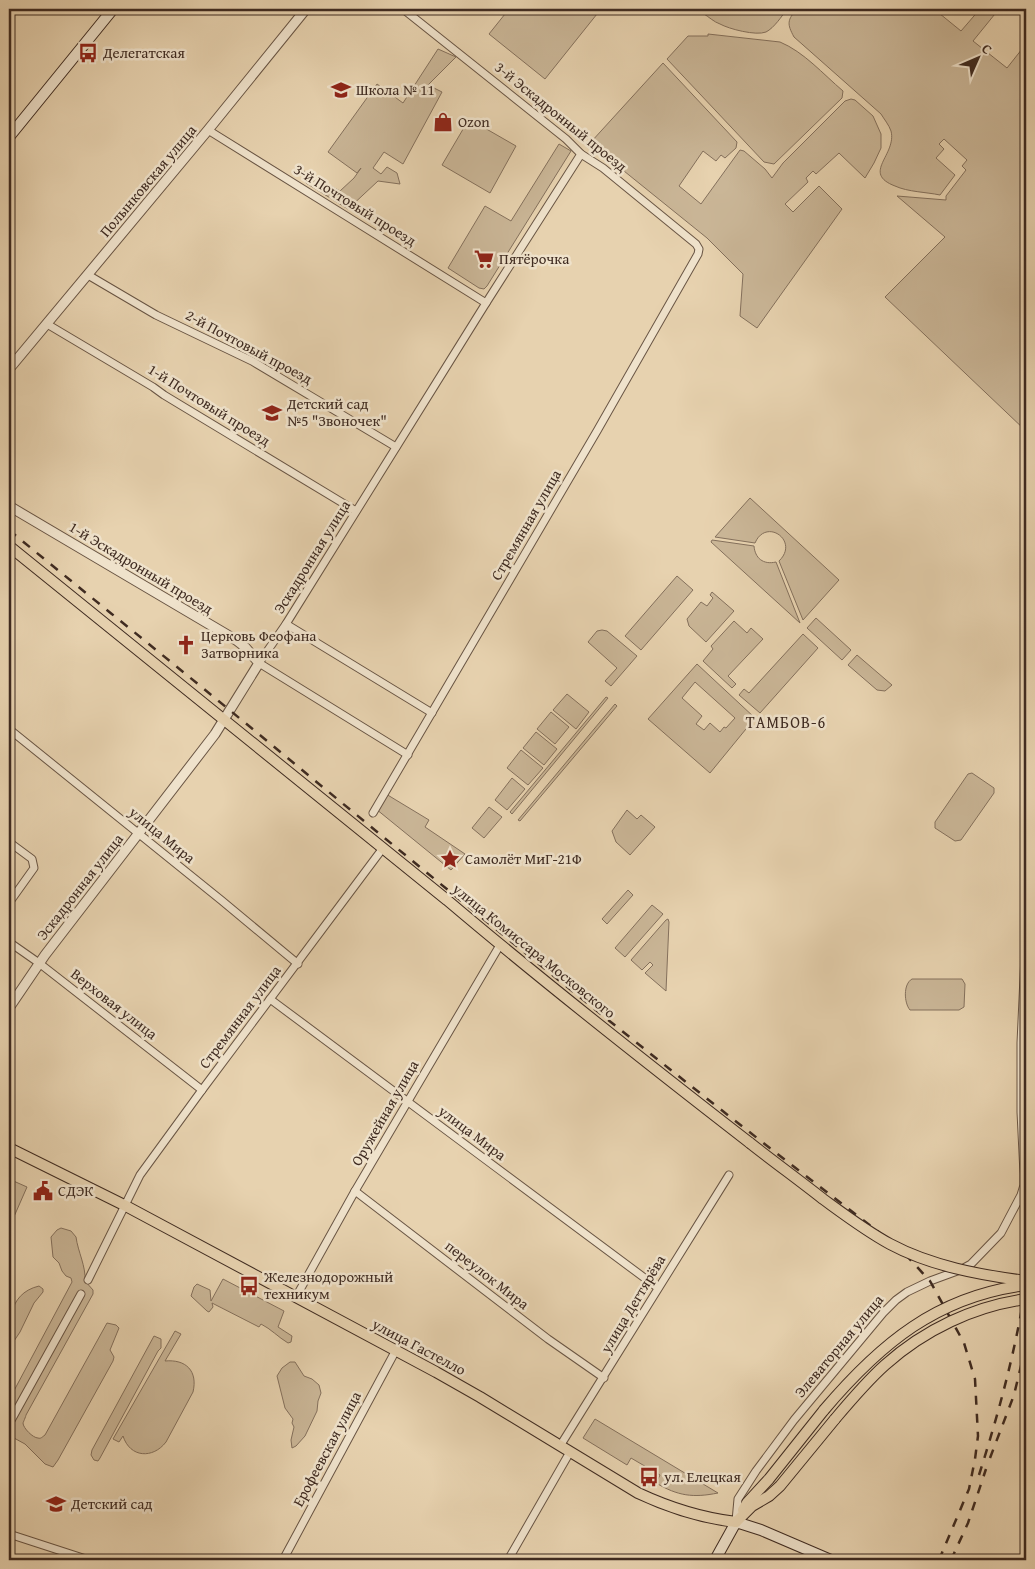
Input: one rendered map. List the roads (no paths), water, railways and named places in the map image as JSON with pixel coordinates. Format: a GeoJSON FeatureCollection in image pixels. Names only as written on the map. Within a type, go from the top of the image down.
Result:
{"type":"FeatureCollection","features":[{"type":"Feature","properties":{"kind":"main road"},"geometry":{"type":"LineString","coordinates":[[9,137],[113,9]]}},
{"type":"Feature","properties":{"kind":"main road","name":"улица Комиссара Московского"},"geometry":{"type":"LineString","coordinates":[[9,546],[500,945],[666,1078],[840,1212],[906,1252],[943,1265],[1026,1281]]}},
{"type":"Feature","properties":{"kind":"main road","name":"улица Гастелло"},"geometry":{"type":"LineString","coordinates":[[9,1148],[124,1206],[396,1350],[480,1397],[638,1493],[660,1504],[706,1517],[736,1522]]}},
{"type":"Feature","properties":{"kind":"main road"},"geometry":{"type":"LineString","coordinates":[[715,1560],[747,1503],[860,1369],[892,1340],[947,1308],[970,1298],[1026,1285]]}},
{"type":"Feature","properties":{"kind":"main road"},"geometry":{"type":"LineString","coordinates":[[736,1522],[752,1506],[769,1496],[780,1486],[853,1398],[884,1366],[919,1339],[940,1326],[966,1315],[993,1306],[1026,1299]]}},
{"type":"Feature","properties":{"kind":"main road"},"geometry":{"type":"LineString","coordinates":[[736,1522],[762,1530],[831,1560]]}},
{"type":"Feature","properties":{"kind":"street","name":"Полынковская улица"},"geometry":{"type":"LineString","coordinates":[[9,369],[306,9]]}},
{"type":"Feature","properties":{"kind":"street","name":"3-й Эскадронный проезд"},"geometry":{"type":"LineString","coordinates":[[403,9],[566,139],[581,154],[603,168],[696,244],[699,249]]}},
{"type":"Feature","properties":{"kind":"street","name":"3-й Почтовый проезд"},"geometry":{"type":"LineString","coordinates":[[208,130],[486,303]]}},
{"type":"Feature","properties":{"kind":"street","name":"Эскадронная улица"},"geometry":{"type":"LineString","coordinates":[[9,1008],[39,963],[224,720],[581,154]]}},
{"type":"Feature","properties":{"kind":"street","name":"Стремянная улица"},"geometry":{"type":"LineString","coordinates":[[373,813],[602,422],[698,254],[699,249]]}},
{"type":"Feature","properties":{"kind":"street","name":"2-й Почтовый проезд"},"geometry":{"type":"LineString","coordinates":[[88,275],[156,315],[252,361],[396,447]]}},
{"type":"Feature","properties":{"kind":"street","name":"1-й Почтовый проезд"},"geometry":{"type":"LineString","coordinates":[[47,324],[356,511]]}},
{"type":"Feature","properties":{"kind":"street","name":"1-й Эскадронный проезд"},"geometry":{"type":"LineString","coordinates":[[9,506],[236,640],[259,663],[408,755]]}},
{"type":"Feature","properties":{"kind":"street"},"geometry":{"type":"LineString","coordinates":[[286,624],[432,712]]}},
{"type":"Feature","properties":{"kind":"street","name":"улица Мира"},"geometry":{"type":"LineString","coordinates":[[9,729],[298,964]]}},
{"type":"Feature","properties":{"kind":"street"},"geometry":{"type":"LineString","coordinates":[[9,842],[32,859],[34,868],[9,903]]}},
{"type":"Feature","properties":{"kind":"street","name":"Стремянная улица"},"geometry":{"type":"LineString","coordinates":[[88,1280],[140,1175],[383,848]]}},
{"type":"Feature","properties":{"kind":"street","name":"Элеваторная улица"},"geometry":{"type":"LineString","coordinates":[[736,1522],[738,1499],[756,1470],[794,1420],[883,1313],[907,1292],[971,1264],[1001,1233],[1021,1195],[1024,1185],[1021,1069],[1026,933]]}},
{"type":"Feature","properties":{"kind":"street","name":"Верховая улица"},"geometry":{"type":"LineString","coordinates":[[9,942],[39,963],[202,1090]]}},
{"type":"Feature","properties":{"kind":"street","name":"Оружейная улица"},"geometry":{"type":"LineString","coordinates":[[296,1297],[407,1102],[500,945]]}},
{"type":"Feature","properties":{"kind":"street","name":"улица Мира"},"geometry":{"type":"LineString","coordinates":[[270,999],[658,1288]]}},
{"type":"Feature","properties":{"kind":"street","name":"улица Дегтярёва"},"geometry":{"type":"LineString","coordinates":[[560,1446],[729,1175]]}},
{"type":"Feature","properties":{"kind":"street","name":"переулок Мира"},"geometry":{"type":"LineString","coordinates":[[356,1191],[548,1339],[604,1378]]}},
{"type":"Feature","properties":{"kind":"street"},"geometry":{"type":"LineString","coordinates":[[9,1424],[80,1294]]}},
{"type":"Feature","properties":{"kind":"street","name":"Ерофеевская улица"},"geometry":{"type":"LineString","coordinates":[[283,1560],[396,1350]]}},
{"type":"Feature","properties":{"kind":"street"},"geometry":{"type":"LineString","coordinates":[[508,1560],[570,1452]]}},
{"type":"Feature","properties":{"kind":"street"},"geometry":{"type":"LineString","coordinates":[[9,1534],[89,1560]]}},
{"type":"Feature","properties":{"kind":"railway"},"geometry":{"type":"LineString","coordinates":[[9,530],[555,977],[884,1236],[906,1255],[930,1281],[964,1343],[975,1379],[978,1436],[969,1489],[939,1560]]}},
{"type":"Feature","properties":{"kind":"railway"},"geometry":{"type":"LineString","coordinates":[[979,1475],[1006,1380],[1026,1284]]}},
{"type":"Feature","properties":{"kind":"railway"},"geometry":{"type":"LineString","coordinates":[[990,1458],[1014,1395],[1026,1345]]}},
{"type":"Feature","properties":{"kind":"railway"},"geometry":{"type":"LineString","coordinates":[[951,1560],[968,1523],[986,1469]]}},
{"type":"Feature","properties":{"kind":"place","name":"Делегатская"},"geometry":{"type":"Point","coordinates":[88,53]}},
{"type":"Feature","properties":{"kind":"place","name":"Школа № 11"},"geometry":{"type":"Point","coordinates":[341,90]}},
{"type":"Feature","properties":{"kind":"place","name":"Ozon"},"geometry":{"type":"Point","coordinates":[443,122]}},
{"type":"Feature","properties":{"kind":"place","name":"Пятёрочка"},"geometry":{"type":"Point","coordinates":[484,259]}},
{"type":"Feature","properties":{"kind":"place","name":"Детский сад №5 \"Звоночек\""},"geometry":{"type":"Point","coordinates":[272,413]}},
{"type":"Feature","properties":{"kind":"place","name":"Церковь Феофана Затворника"},"geometry":{"type":"Point","coordinates":[186,645]}},
{"type":"Feature","properties":{"kind":"place","name":"Самолёт МиГ-21Ф"},"geometry":{"type":"Point","coordinates":[450,859]}},
{"type":"Feature","properties":{"kind":"place","name":"СДЭК"},"geometry":{"type":"Point","coordinates":[43,1191]}},
{"type":"Feature","properties":{"kind":"place","name":"Железнодорожный техникум"},"geometry":{"type":"Point","coordinates":[249,1286]}},
{"type":"Feature","properties":{"kind":"place","name":"ул. Елецкая"},"geometry":{"type":"Point","coordinates":[649,1477]}},
{"type":"Feature","properties":{"kind":"place","name":"Детский сад"},"geometry":{"type":"Point","coordinates":[56,1504]}},
{"type":"Feature","properties":{"kind":"district","name":"ТАМБОВ-6"},"geometry":{"type":"Point","coordinates":[786,722]}}]}
